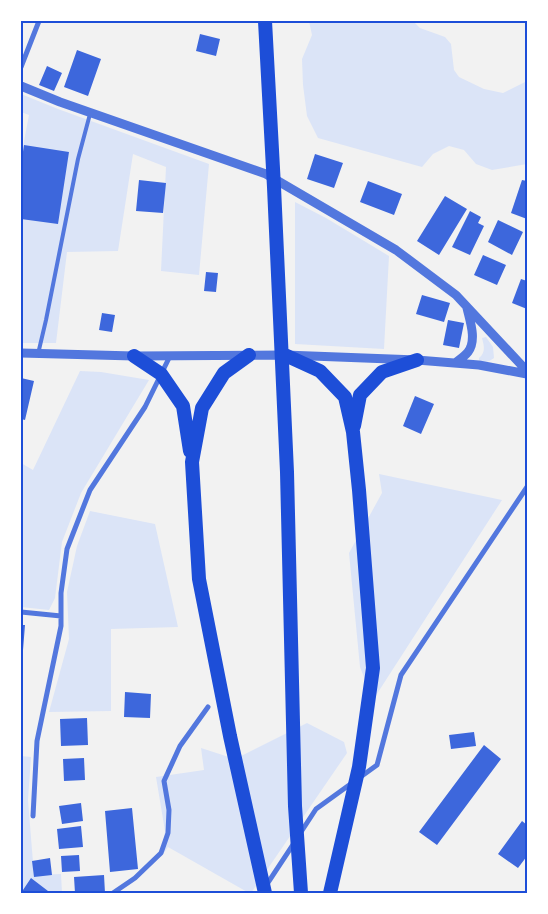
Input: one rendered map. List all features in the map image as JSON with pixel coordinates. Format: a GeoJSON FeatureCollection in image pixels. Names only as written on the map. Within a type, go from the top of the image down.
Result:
{"type":"FeatureCollection","features":[{"type":"Feature","properties":{"kind":"highway"},"geometry":{"type":"LineString","coordinates":[[265,21],[287,472],[295,806],[301,891]]}},
{"type":"Feature","properties":{"kind":"highway"},"geometry":{"type":"LineString","coordinates":[[192,462],[202,408],[224,373],[249,355]]}},
{"type":"Feature","properties":{"kind":"highway"},"geometry":{"type":"LineString","coordinates":[[285,355],[320,371],[345,397],[353,432],[359,490],[373,668],[359,767],[330,893]]}},
{"type":"Feature","properties":{"kind":"highway"},"geometry":{"type":"LineString","coordinates":[[134,356],[161,374],[183,406],[192,462],[199,579],[263,893]]}},
{"type":"Feature","properties":{"kind":"highway"},"geometry":{"type":"LineString","coordinates":[[353,432],[360,395],[382,372],[417,360]]}},
{"type":"Feature","properties":{"kind":"street"},"geometry":{"type":"LineString","coordinates":[[21,67],[39,21]]}},
{"type":"Feature","properties":{"kind":"street"},"geometry":{"type":"LineString","coordinates":[[21,86],[60,102],[266,174],[396,250],[467,306],[527,372]]}},
{"type":"Feature","properties":{"kind":"street"},"geometry":{"type":"LineString","coordinates":[[455,363],[468,352],[472,341],[471,323],[467,306]]}},
{"type":"Feature","properties":{"kind":"street"},"geometry":{"type":"LineString","coordinates":[[21,353],[134,356],[285,355],[417,360],[479,365],[527,372]]}},
{"type":"Feature","properties":{"kind":"street"},"geometry":{"type":"LineString","coordinates":[[33,816],[37,741],[61,626],[61,593],[67,549],[90,490],[145,406],[170,356]]}},
{"type":"Feature","properties":{"kind":"street"},"geometry":{"type":"LineString","coordinates":[[263,893],[316,809],[377,765],[401,675],[527,487]]}},
{"type":"Feature","properties":{"kind":"street"},"geometry":{"type":"LineString","coordinates":[[21,612],[61,616]]}},
{"type":"Feature","properties":{"kind":"street"},"geometry":{"type":"LineString","coordinates":[[113,893],[135,878],[160,853],[168,833],[169,810],[164,781],[180,746],[208,708]]}},
{"type":"Feature","properties":{"kind":"lane"},"geometry":{"type":"LineString","coordinates":[[38,354],[78,159],[90,112]]}},
{"type":"Feature","properties":{"kind":"shaded area"},"geometry":{"type":"Polygon","coordinates":[[[309,21],[413,21],[420,28],[445,37],[451,44],[454,70],[459,77],[484,89],[503,93],[527,81],[527,164],[492,170],[476,164],[464,150],[449,146],[433,154],[422,167],[318,138],[307,116],[303,85],[302,59],[312,35],[309,21]]]}},
{"type":"Feature","properties":{"kind":"shaded area"},"geometry":{"type":"Polygon","coordinates":[[[21,94],[209,164],[199,275],[161,271],[166,167],[133,154],[118,251],[67,252],[56,343],[21,343],[21,157],[29,115],[21,112],[21,94]]]}},
{"type":"Feature","properties":{"kind":"shaded area"},"geometry":{"type":"Polygon","coordinates":[[[295,202],[326,218],[389,256],[384,349],[295,344],[295,202]]]}},
{"type":"Feature","properties":{"kind":"shaded area"},"geometry":{"type":"Polygon","coordinates":[[[486,337],[493,347],[494,358],[485,362],[479,360],[479,358],[484,351],[482,338],[486,337]]]}},
{"type":"Feature","properties":{"kind":"shaded area"},"geometry":{"type":"Polygon","coordinates":[[[80,371],[101,372],[149,380],[81,493],[62,542],[55,598],[49,610],[21,607],[21,463],[33,470],[80,371]]]}},
{"type":"Feature","properties":{"kind":"shaded area"},"geometry":{"type":"Polygon","coordinates":[[[379,474],[502,500],[373,700],[360,667],[349,553],[382,493],[379,474]]]}},
{"type":"Feature","properties":{"kind":"shaded area"},"geometry":{"type":"Polygon","coordinates":[[[90,511],[155,524],[178,627],[111,629],[111,711],[49,712],[69,639],[67,592],[77,546],[90,511]]]}},
{"type":"Feature","properties":{"kind":"shaded area"},"geometry":{"type":"Polygon","coordinates":[[[307,723],[344,742],[347,753],[251,893],[168,847],[161,857],[165,831],[156,777],[204,770],[201,748],[235,759],[307,723]]]}},
{"type":"Feature","properties":{"kind":"shaded area"},"geometry":{"type":"Polygon","coordinates":[[[21,756],[31,757],[28,800],[34,875],[61,874],[62,893],[21,893],[21,756]]]}},
{"type":"Feature","properties":{"kind":"building"},"geometry":{"type":"Polygon","coordinates":[[[200,34],[220,39],[216,56],[196,51],[200,34]]]}},
{"type":"Feature","properties":{"kind":"building"},"geometry":{"type":"Polygon","coordinates":[[[77,50],[101,59],[88,96],[64,87],[77,50]]]}},
{"type":"Feature","properties":{"kind":"building"},"geometry":{"type":"Polygon","coordinates":[[[47,66],[62,73],[54,91],[39,85],[47,66]]]}},
{"type":"Feature","properties":{"kind":"building"},"geometry":{"type":"Polygon","coordinates":[[[24,145],[69,152],[58,224],[21,219],[21,165],[24,145]]]}},
{"type":"Feature","properties":{"kind":"building"},"geometry":{"type":"Polygon","coordinates":[[[315,154],[343,163],[334,188],[307,179],[315,154]]]}},
{"type":"Feature","properties":{"kind":"building"},"geometry":{"type":"Polygon","coordinates":[[[139,180],[166,183],[163,213],[136,211],[139,180]]]}},
{"type":"Feature","properties":{"kind":"building"},"geometry":{"type":"Polygon","coordinates":[[[522,180],[527,181],[527,219],[511,213],[522,180]]]}},
{"type":"Feature","properties":{"kind":"building"},"geometry":{"type":"Polygon","coordinates":[[[368,181],[402,194],[394,215],[360,202],[368,181]]]}},
{"type":"Feature","properties":{"kind":"building"},"geometry":{"type":"Polygon","coordinates":[[[445,196],[467,209],[439,255],[417,241],[445,196]]]}},
{"type":"Feature","properties":{"kind":"building"},"geometry":{"type":"Polygon","coordinates":[[[470,211],[481,217],[478,223],[484,226],[470,255],[452,247],[470,211]]]}},
{"type":"Feature","properties":{"kind":"building"},"geometry":{"type":"Polygon","coordinates":[[[498,220],[523,232],[512,255],[488,242],[498,220]]]}},
{"type":"Feature","properties":{"kind":"building"},"geometry":{"type":"Polygon","coordinates":[[[483,255],[506,265],[497,285],[474,275],[483,255]]]}},
{"type":"Feature","properties":{"kind":"building"},"geometry":{"type":"Polygon","coordinates":[[[206,272],[218,273],[216,292],[204,291],[206,272]]]}},
{"type":"Feature","properties":{"kind":"building"},"geometry":{"type":"Polygon","coordinates":[[[521,279],[527,281],[527,309],[512,303],[521,279]]]}},
{"type":"Feature","properties":{"kind":"building"},"geometry":{"type":"Polygon","coordinates":[[[422,295],[450,303],[444,322],[416,314],[422,295]]]}},
{"type":"Feature","properties":{"kind":"building"},"geometry":{"type":"Polygon","coordinates":[[[102,313],[115,315],[112,332],[99,330],[102,313]]]}},
{"type":"Feature","properties":{"kind":"building"},"geometry":{"type":"Polygon","coordinates":[[[448,320],[464,323],[459,348],[443,345],[448,320]]]}},
{"type":"Feature","properties":{"kind":"building"},"geometry":{"type":"Polygon","coordinates":[[[21,378],[34,381],[25,420],[21,419],[21,378]]]}},
{"type":"Feature","properties":{"kind":"building"},"geometry":{"type":"Polygon","coordinates":[[[415,396],[434,404],[421,434],[403,426],[415,396]]]}},
{"type":"Feature","properties":{"kind":"building"},"geometry":{"type":"Polygon","coordinates":[[[21,625],[25,625],[23,650],[21,650],[21,625]]]}},
{"type":"Feature","properties":{"kind":"building"},"geometry":{"type":"Polygon","coordinates":[[[125,692],[151,694],[150,718],[124,717],[125,692]]]}},
{"type":"Feature","properties":{"kind":"building"},"geometry":{"type":"Polygon","coordinates":[[[87,718],[88,745],[61,746],[60,719],[87,718]]]}},
{"type":"Feature","properties":{"kind":"building"},"geometry":{"type":"Polygon","coordinates":[[[474,732],[476,746],[451,749],[449,735],[474,732]]]}},
{"type":"Feature","properties":{"kind":"building"},"geometry":{"type":"Polygon","coordinates":[[[484,745],[501,759],[437,845],[419,832],[484,745]]]}},
{"type":"Feature","properties":{"kind":"building"},"geometry":{"type":"Polygon","coordinates":[[[84,758],[85,780],[64,781],[63,759],[84,758]]]}},
{"type":"Feature","properties":{"kind":"building"},"geometry":{"type":"Polygon","coordinates":[[[81,803],[83,821],[62,824],[59,806],[81,803]]]}},
{"type":"Feature","properties":{"kind":"building"},"geometry":{"type":"Polygon","coordinates":[[[132,808],[138,869],[110,872],[105,811],[132,808]]]}},
{"type":"Feature","properties":{"kind":"building"},"geometry":{"type":"Polygon","coordinates":[[[522,821],[527,825],[527,856],[518,868],[498,854],[522,821]]]}},
{"type":"Feature","properties":{"kind":"building"},"geometry":{"type":"Polygon","coordinates":[[[81,826],[83,847],[59,849],[57,829],[81,826]]]}},
{"type":"Feature","properties":{"kind":"building"},"geometry":{"type":"Polygon","coordinates":[[[79,855],[80,871],[62,872],[61,856],[79,855]]]}},
{"type":"Feature","properties":{"kind":"building"},"geometry":{"type":"Polygon","coordinates":[[[50,858],[52,875],[34,877],[32,861],[50,858]]]}},
{"type":"Feature","properties":{"kind":"building"},"geometry":{"type":"Polygon","coordinates":[[[104,875],[105,893],[75,893],[74,877],[104,875]]]}},
{"type":"Feature","properties":{"kind":"building"},"geometry":{"type":"Polygon","coordinates":[[[31,878],[48,891],[47,893],[21,893],[31,878]]]}}]}
